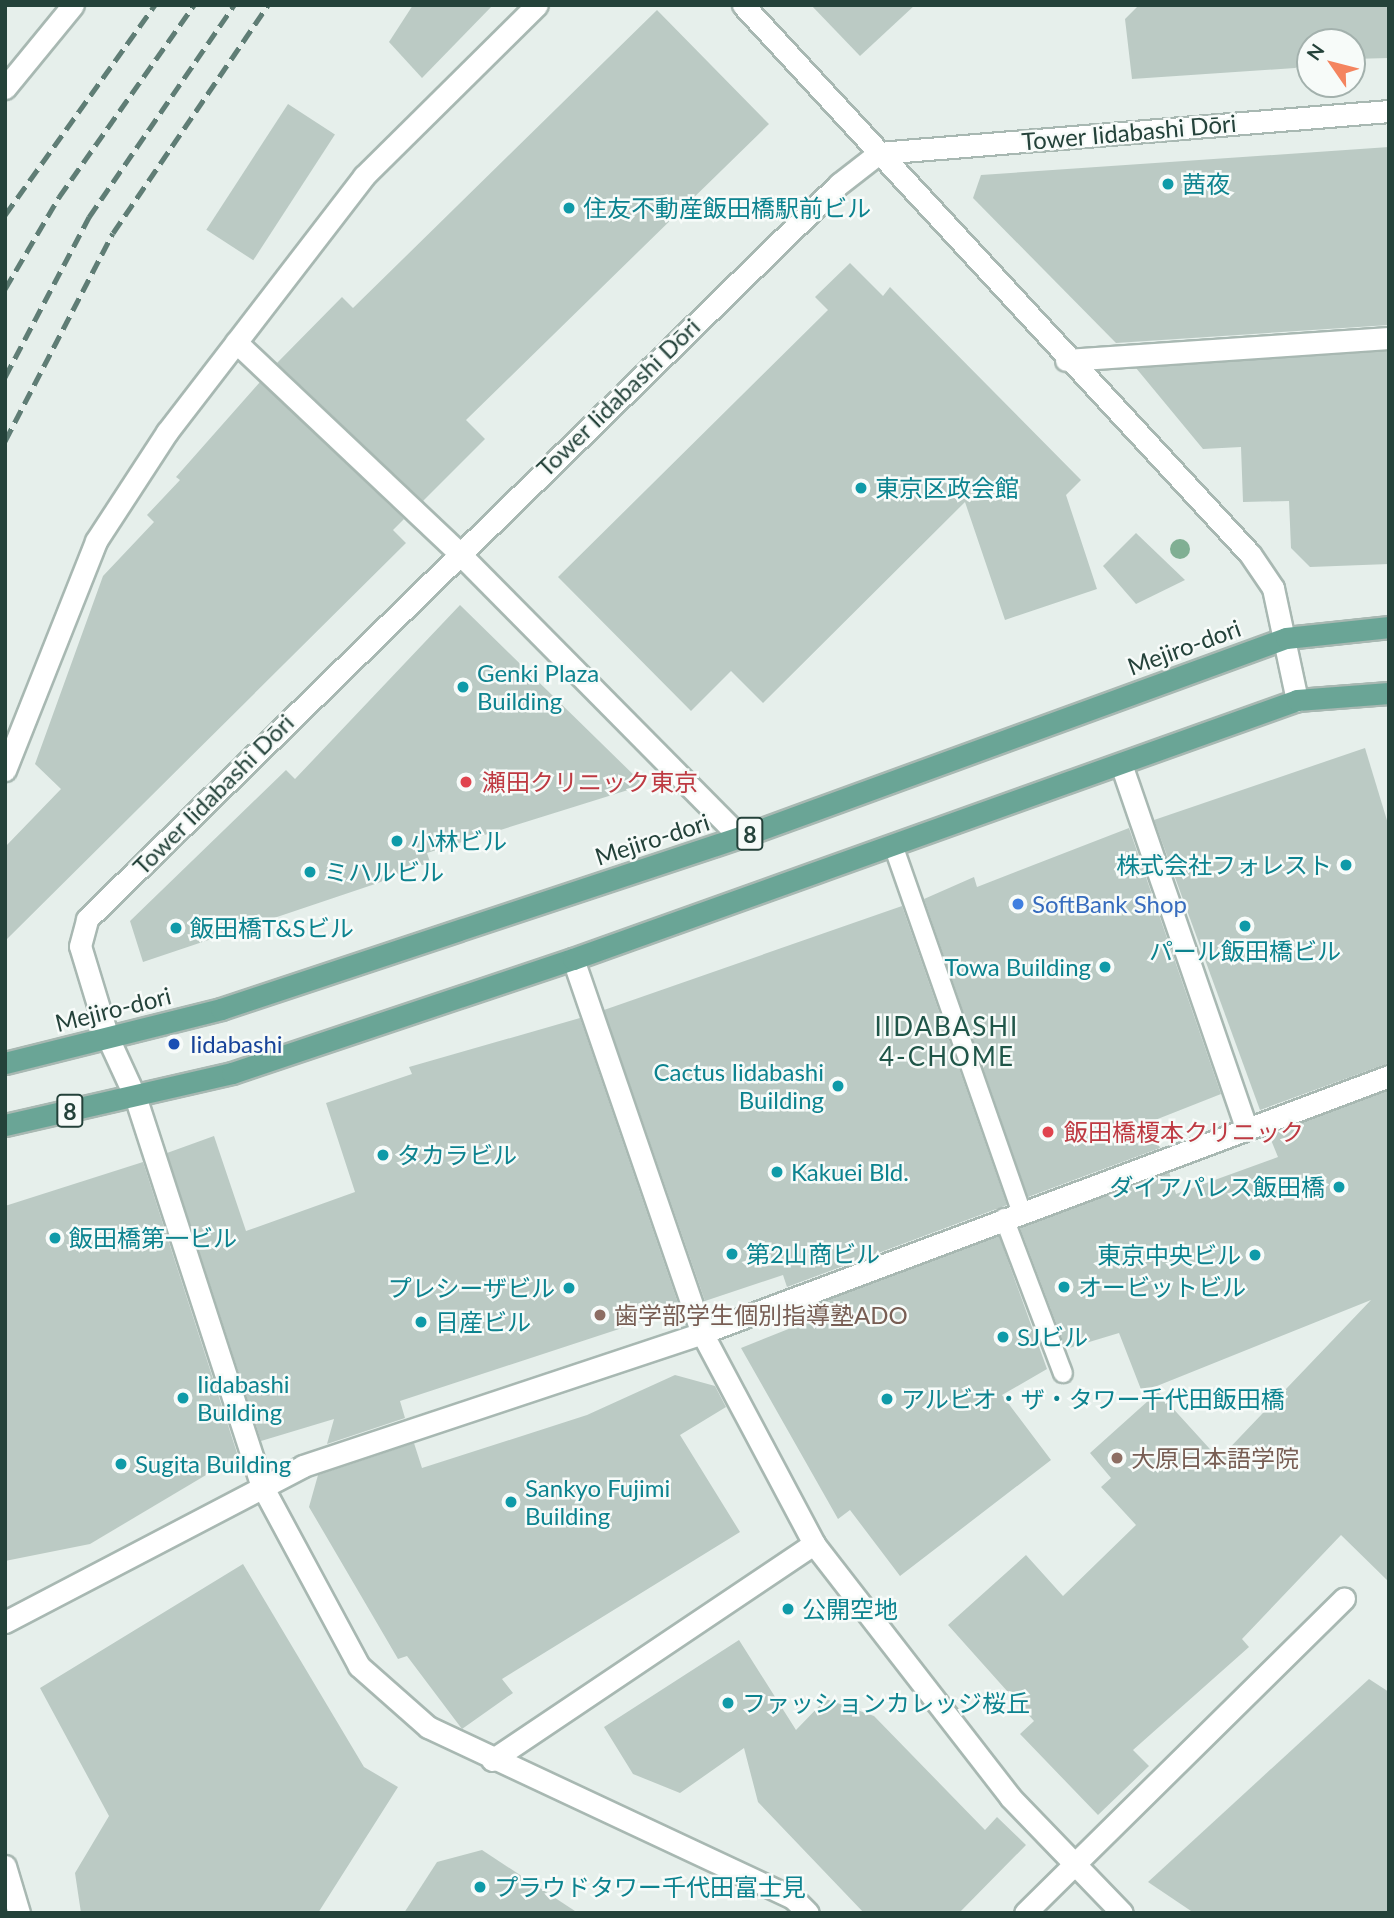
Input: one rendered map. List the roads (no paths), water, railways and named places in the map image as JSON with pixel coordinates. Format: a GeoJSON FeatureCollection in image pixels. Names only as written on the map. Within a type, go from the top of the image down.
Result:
{"type":"FeatureCollection","features":[{"type":"Feature","properties":{"kind":"main road","name":"Mejiro-dori"},"geometry":{"type":"LineString","coordinates":[[5,1063],[221,1009],[740,837],[1286,638],[1389,628]]}},
{"type":"Feature","properties":{"kind":"main road","name":"8"},"geometry":{"type":"LineString","coordinates":[[5,1125],[135,1099],[573,959],[1297,700],[1389,693]]}},
{"type":"Feature","properties":{"kind":"street"},"geometry":{"type":"LineString","coordinates":[[5,88],[73,5]]}},
{"type":"Feature","properties":{"kind":"street"},"geometry":{"type":"LineString","coordinates":[[5,769],[96,541],[167,432],[364,176],[537,5]]}},
{"type":"Feature","properties":{"kind":"street"},"geometry":{"type":"LineString","coordinates":[[743,5],[1066,360],[1250,554],[1273,588],[1286,638],[1297,700]]}},
{"type":"Feature","properties":{"kind":"street","name":"Tower Iidabashi Dōri"},"geometry":{"type":"LineString","coordinates":[[808,1913],[793,1898],[492,1760],[428,1727],[359,1666],[261,1484],[135,1099],[108,1038],[80,946],[87,919],[458,552],[839,184],[879,153],[1389,111]]}},
{"type":"Feature","properties":{"kind":"street"},"geometry":{"type":"LineString","coordinates":[[1066,360],[1389,338]]}},
{"type":"Feature","properties":{"kind":"street"},"geometry":{"type":"LineString","coordinates":[[236,342],[458,552],[740,837]]}},
{"type":"Feature","properties":{"kind":"street"},"geometry":{"type":"LineString","coordinates":[[1121,764],[1246,1126]]}},
{"type":"Feature","properties":{"kind":"street"},"geometry":{"type":"LineString","coordinates":[[573,959],[702,1333],[814,1544],[994,1778],[1078,1863],[1122,1913]]}},
{"type":"Feature","properties":{"kind":"street"},"geometry":{"type":"LineString","coordinates":[[5,1622],[261,1484],[702,1333],[1246,1126],[1389,1076]]}},
{"type":"Feature","properties":{"kind":"street"},"geometry":{"type":"LineString","coordinates":[[492,1760],[814,1544]]}},
{"type":"Feature","properties":{"kind":"street"},"geometry":{"type":"LineString","coordinates":[[1025,1913],[1344,1598]]}},
{"type":"Feature","properties":{"kind":"street"},"geometry":{"type":"LineString","coordinates":[[5,1866],[19,1913]]}},
{"type":"Feature","properties":{"kind":"lane"},"geometry":{"type":"LineString","coordinates":[[893,845],[1063,1373]]}},
{"type":"Feature","properties":{"kind":"railway"},"geometry":{"type":"LineString","coordinates":[[5,215],[155,5]]}},
{"type":"Feature","properties":{"kind":"railway"},"geometry":{"type":"LineString","coordinates":[[5,289],[59,197],[194,5]]}},
{"type":"Feature","properties":{"kind":"railway"},"geometry":{"type":"LineString","coordinates":[[5,377],[89,217],[234,5]]}},
{"type":"Feature","properties":{"kind":"railway"},"geometry":{"type":"LineString","coordinates":[[5,441],[113,233],[268,5]]}},
{"type":"Feature","properties":{"kind":"place","name":"茜夜"},"geometry":{"type":"Point","coordinates":[1168,184]}},
{"type":"Feature","properties":{"kind":"place","name":"住友不動産飯田橋駅前ビル"},"geometry":{"type":"Point","coordinates":[569,208]}},
{"type":"Feature","properties":{"kind":"place","name":"東京区政会館"},"geometry":{"type":"Point","coordinates":[861,488]}},
{"type":"Feature","properties":{"kind":"place","name":"Genki Plaza Building"},"geometry":{"type":"Point","coordinates":[463,687]}},
{"type":"Feature","properties":{"kind":"place","name":"瀬田クリニック東京"},"geometry":{"type":"Point","coordinates":[466,782]}},
{"type":"Feature","properties":{"kind":"place","name":"小林ビル"},"geometry":{"type":"Point","coordinates":[397,841]}},
{"type":"Feature","properties":{"kind":"place","name":"株式会社フォレスト"},"geometry":{"type":"Point","coordinates":[1346,865]}},
{"type":"Feature","properties":{"kind":"place","name":"ミハルビル"},"geometry":{"type":"Point","coordinates":[310,872]}},
{"type":"Feature","properties":{"kind":"place","name":"SoftBank Shop"},"geometry":{"type":"Point","coordinates":[1018,904]}},
{"type":"Feature","properties":{"kind":"place","name":"パール飯田橋ビル"},"geometry":{"type":"Point","coordinates":[1245,926]}},
{"type":"Feature","properties":{"kind":"place","name":"飯田橋T&Sビル"},"geometry":{"type":"Point","coordinates":[176,928]}},
{"type":"Feature","properties":{"kind":"place","name":"Towa Building"},"geometry":{"type":"Point","coordinates":[1105,967]}},
{"type":"Feature","properties":{"kind":"place","name":"Iidabashi"},"geometry":{"type":"Point","coordinates":[174,1044]}},
{"type":"Feature","properties":{"kind":"place","name":"Cactus Iidabashi Building"},"geometry":{"type":"Point","coordinates":[838,1086]}},
{"type":"Feature","properties":{"kind":"place","name":"飯田橋榎本クリニック"},"geometry":{"type":"Point","coordinates":[1048,1132]}},
{"type":"Feature","properties":{"kind":"place","name":"タカラビル"},"geometry":{"type":"Point","coordinates":[383,1155]}},
{"type":"Feature","properties":{"kind":"place","name":"Kakuei Bld."},"geometry":{"type":"Point","coordinates":[777,1172]}},
{"type":"Feature","properties":{"kind":"place","name":"ダイアパレス飯田橋"},"geometry":{"type":"Point","coordinates":[1339,1187]}},
{"type":"Feature","properties":{"kind":"place","name":"飯田橋第一ビル"},"geometry":{"type":"Point","coordinates":[55,1238]}},
{"type":"Feature","properties":{"kind":"place","name":"第2山商ビル"},"geometry":{"type":"Point","coordinates":[732,1254]}},
{"type":"Feature","properties":{"kind":"place","name":"東京中央ビル"},"geometry":{"type":"Point","coordinates":[1255,1255]}},
{"type":"Feature","properties":{"kind":"place","name":"オービットビル"},"geometry":{"type":"Point","coordinates":[1064,1287]}},
{"type":"Feature","properties":{"kind":"place","name":"プレシーザビル"},"geometry":{"type":"Point","coordinates":[569,1288]}},
{"type":"Feature","properties":{"kind":"place","name":"歯学部学生個別指導塾ADO"},"geometry":{"type":"Point","coordinates":[600,1315]}},
{"type":"Feature","properties":{"kind":"place","name":"日産ビル"},"geometry":{"type":"Point","coordinates":[421,1322]}},
{"type":"Feature","properties":{"kind":"place","name":"SJビル"},"geometry":{"type":"Point","coordinates":[1003,1337]}},
{"type":"Feature","properties":{"kind":"place","name":"Iidabashi Building"},"geometry":{"type":"Point","coordinates":[183,1398]}},
{"type":"Feature","properties":{"kind":"place","name":"アルビオ・ザ・タワー千代田飯田橋"},"geometry":{"type":"Point","coordinates":[887,1399]}},
{"type":"Feature","properties":{"kind":"place","name":"大原日本語学院"},"geometry":{"type":"Point","coordinates":[1117,1458]}},
{"type":"Feature","properties":{"kind":"place","name":"Sugita Building"},"geometry":{"type":"Point","coordinates":[121,1464]}},
{"type":"Feature","properties":{"kind":"place","name":"Sankyo Fujimi Building"},"geometry":{"type":"Point","coordinates":[511,1502]}},
{"type":"Feature","properties":{"kind":"place","name":"公開空地"},"geometry":{"type":"Point","coordinates":[788,1609]}},
{"type":"Feature","properties":{"kind":"place","name":"ファッションカレッジ桜丘"},"geometry":{"type":"Point","coordinates":[728,1703]}},
{"type":"Feature","properties":{"kind":"place","name":"プラウドタワー千代田富士見"},"geometry":{"type":"Point","coordinates":[480,1887]}},
{"type":"Feature","properties":{"kind":"district","name":"IIDABASHI 4-CHOME"},"geometry":{"type":"Point","coordinates":[947,1042]}}]}
